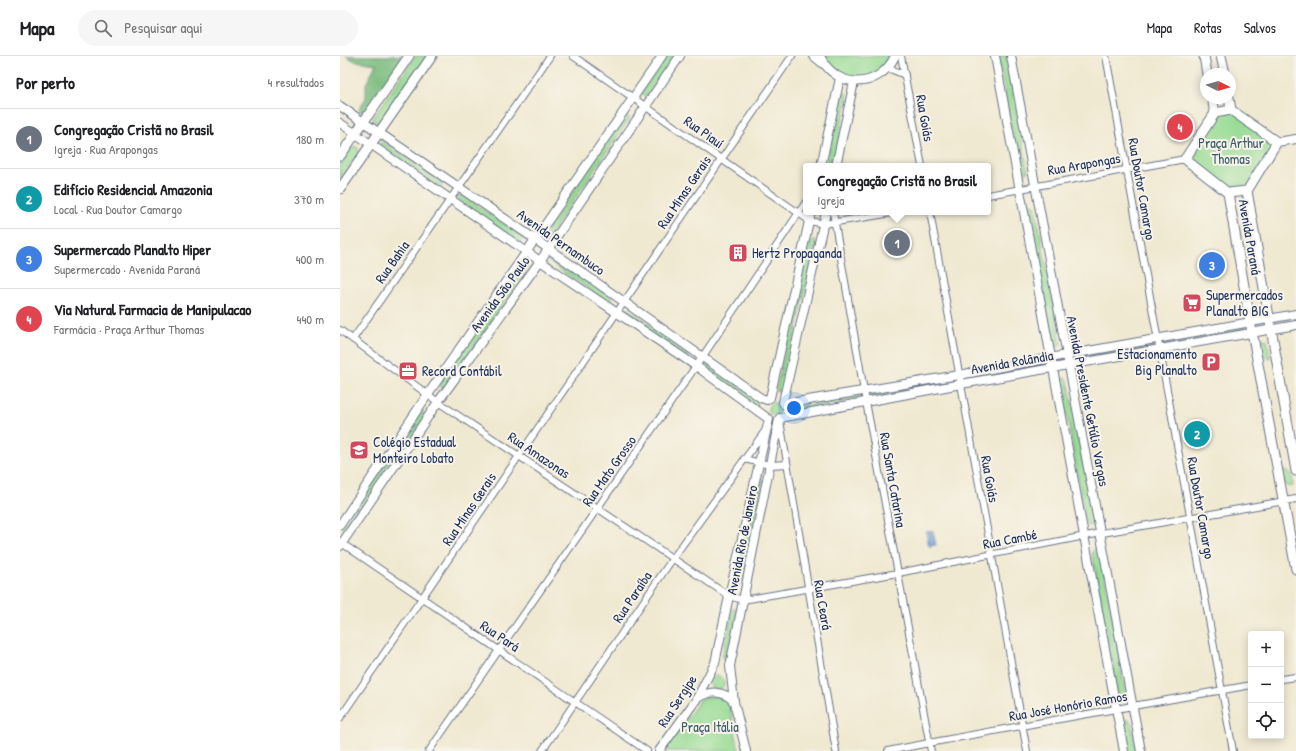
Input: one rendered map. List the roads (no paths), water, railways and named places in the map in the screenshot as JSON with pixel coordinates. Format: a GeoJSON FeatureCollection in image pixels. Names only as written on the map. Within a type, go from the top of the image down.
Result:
{"type":"FeatureCollection","features":[{"type":"Feature","properties":{"kind":"main road"},"geometry":{"type":"LineString","coordinates":[[340,156],[409,56]]}},
{"type":"Feature","properties":{"kind":"main road"},"geometry":{"type":"LineString","coordinates":[[340,189],[432,56]]}},
{"type":"Feature","properties":{"kind":"main road"},"geometry":{"type":"LineString","coordinates":[[1204,56],[1206,68]]}},
{"type":"Feature","properties":{"kind":"main road"},"geometry":{"type":"LineString","coordinates":[[1221,56],[1224,68]]}},
{"type":"Feature","properties":{"kind":"main road"},"geometry":{"type":"LineString","coordinates":[[1213,104],[1215,113],[1185,159],[1228,193],[1247,191],[1277,142],[1231,110],[1215,113]]}},
{"type":"Feature","properties":{"kind":"main road"},"geometry":{"type":"LineString","coordinates":[[1230,104],[1231,110]]}},
{"type":"Feature","properties":{"kind":"main road","name":"Avenida Paraná"},"geometry":{"type":"LineString","coordinates":[[1247,191],[1296,471]]}},
{"type":"Feature","properties":{"kind":"main road","name":"Avenida Paraná"},"geometry":{"type":"LineString","coordinates":[[1228,193],[1250,322],[1296,569]]}},
{"type":"Feature","properties":{"kind":"street"},"geometry":{"type":"LineString","coordinates":[[459,187],[550,56]]}},
{"type":"Feature","properties":{"kind":"street","name":"Rua Piauí"},"geometry":{"type":"LineString","coordinates":[[573,56],[798,213],[810,221],[824,224]]}},
{"type":"Feature","properties":{"kind":"street","name":"Avenida São Paulo"},"geometry":{"type":"LineString","coordinates":[[340,525],[428,394],[662,56]]}},
{"type":"Feature","properties":{"kind":"street","name":"Avenida São Paulo"},"geometry":{"type":"LineString","coordinates":[[341,544],[438,402],[540,261],[680,56]]}},
{"type":"Feature","properties":{"kind":"street","name":"Rua Minas Gerais"},"geometry":{"type":"LineString","coordinates":[[340,718],[792,56]]}},
{"type":"Feature","properties":{"kind":"street"},"geometry":{"type":"LineString","coordinates":[[812,56],[830,70]]}},
{"type":"Feature","properties":{"kind":"street"},"geometry":{"type":"LineString","coordinates":[[820,56],[825,66],[840,78],[854,82],[862,82],[876,77],[888,68],[895,56]]}},
{"type":"Feature","properties":{"kind":"street","name":"Rua Goiás"},"geometry":{"type":"LineString","coordinates":[[902,56],[921,163]]}},
{"type":"Feature","properties":{"kind":"street","name":"Avenida Presidente Getúlio Vargas"},"geometry":{"type":"LineString","coordinates":[[995,56],[1124,751]]}},
{"type":"Feature","properties":{"kind":"street","name":"Avenida Presidente Getúlio Vargas"},"geometry":{"type":"LineString","coordinates":[[1011,56],[1141,751]]}},
{"type":"Feature","properties":{"kind":"street","name":"Rua Doutor Camargo"},"geometry":{"type":"LineString","coordinates":[[1106,56],[1233,751]]}},
{"type":"Feature","properties":{"kind":"street"},"geometry":{"type":"LineString","coordinates":[[888,68],[905,75]]}},
{"type":"Feature","properties":{"kind":"street"},"geometry":{"type":"LineString","coordinates":[[822,163],[840,78]]}},
{"type":"Feature","properties":{"kind":"street"},"geometry":{"type":"LineString","coordinates":[[837,163],[854,82]]}},
{"type":"Feature","properties":{"kind":"street","name":"Avenida Pernambuco"},"geometry":{"type":"LineString","coordinates":[[340,106],[625,301],[761,398],[769,399]]}},
{"type":"Feature","properties":{"kind":"street","name":"Avenida Pernambuco"},"geometry":{"type":"LineString","coordinates":[[340,123],[540,261],[696,366],[767,418]]}},
{"type":"Feature","properties":{"kind":"street"},"geometry":{"type":"LineString","coordinates":[[1277,142],[1296,139]]}},
{"type":"Feature","properties":{"kind":"street","name":"Rua Arapongas"},"geometry":{"type":"LineString","coordinates":[[991,194],[1185,159]]}},
{"type":"Feature","properties":{"kind":"street","name":"Rua Bahia"},"geometry":{"type":"LineString","coordinates":[[353,339],[459,187]]}},
{"type":"Feature","properties":{"kind":"street","name":"Rua Mato Grosso"},"geometry":{"type":"LineString","coordinates":[[429,751],[703,356],[803,206]]}},
{"type":"Feature","properties":{"kind":"street"},"geometry":{"type":"LineString","coordinates":[[811,215],[769,399],[763,406],[763,410],[767,418],[772,420],[780,418],[784,414],[784,403],[826,215]]}},
{"type":"Feature","properties":{"kind":"street","name":"Rua Santa Catarina"},"geometry":{"type":"LineString","coordinates":[[834,215],[864,391],[931,751]]}},
{"type":"Feature","properties":{"kind":"street"},"geometry":{"type":"LineString","coordinates":[[824,224],[881,215]]}},
{"type":"Feature","properties":{"kind":"street","name":"Rua Goiás"},"geometry":{"type":"LineString","coordinates":[[931,215],[1027,751]]}},
{"type":"Feature","properties":{"kind":"street","name":"Avenida Rolândia"},"geometry":{"type":"LineString","coordinates":[[784,403],[959,375],[1051,357],[1296,314]]}},
{"type":"Feature","properties":{"kind":"street","name":"Avenida Rolândia"},"geometry":{"type":"LineString","coordinates":[[780,418],[961,384],[1296,325]]}},
{"type":"Feature","properties":{"kind":"street","name":"Rua Amazonas"},"geometry":{"type":"LineString","coordinates":[[340,330],[438,402],[729,596]]}},
{"type":"Feature","properties":{"kind":"street"},"geometry":{"type":"LineString","coordinates":[[769,399],[778,398],[784,403]]}},
{"type":"Feature","properties":{"kind":"street","name":"Avenida Rio de Janeiro"},"geometry":{"type":"LineString","coordinates":[[715,663],[767,429],[767,418]]}},
{"type":"Feature","properties":{"kind":"street","name":"Avenida Rio de Janeiro"},"geometry":{"type":"LineString","coordinates":[[746,751],[734,702],[730,666],[780,418]]}},
{"type":"Feature","properties":{"kind":"street","name":"Rua Ceará"},"geometry":{"type":"LineString","coordinates":[[780,418],[836,751]]}},
{"type":"Feature","properties":{"kind":"street","name":"Rua Paraíba"},"geometry":{"type":"LineString","coordinates":[[542,751],[673,558],[767,429]]}},
{"type":"Feature","properties":{"kind":"street"},"geometry":{"type":"LineString","coordinates":[[744,459],[770,465],[787,464]]}},
{"type":"Feature","properties":{"kind":"street","name":"Rua Cambé"},"geometry":{"type":"LineString","coordinates":[[729,596],[743,600],[898,573],[1085,536],[1296,499]]}},
{"type":"Feature","properties":{"kind":"street","name":"Rua Pará"},"geometry":{"type":"LineString","coordinates":[[341,544],[647,751]]}},
{"type":"Feature","properties":{"kind":"street"},"geometry":{"type":"LineString","coordinates":[[715,663],[730,666]]}},
{"type":"Feature","properties":{"kind":"street","name":"Rua Sergipe"},"geometry":{"type":"LineString","coordinates":[[659,751],[696,700],[715,663]]}},
{"type":"Feature","properties":{"kind":"street"},"geometry":{"type":"LineString","coordinates":[[1284,678],[1296,676]]}},
{"type":"Feature","properties":{"kind":"street","name":"Rua José Honório Ramos"},"geometry":{"type":"LineString","coordinates":[[888,751],[1022,725],[1116,710],[1248,686]]}},
{"type":"Feature","properties":{"kind":"street"},"geometry":{"type":"LineString","coordinates":[[696,700],[707,693],[717,693],[725,694],[734,702]]}},
{"type":"Feature","properties":{"kind":"water"},"geometry":{"type":"Polygon","coordinates":[[[933,531],[936,545],[929,546],[926,532],[933,531]]]}},
{"type":"Feature","properties":{"kind":"place","name":"Via Natural Farmacia de Manipulacao"},"geometry":{"type":"Point","coordinates":[1180,127]}},
{"type":"Feature","properties":{"kind":"place","name":"Congregação Cristã no Brasil"},"geometry":{"type":"Point","coordinates":[897,243]}},
{"type":"Feature","properties":{"kind":"place","name":"Hertz Propaganda"},"geometry":{"type":"Point","coordinates":[738,253]}},
{"type":"Feature","properties":{"kind":"place","name":"Supermercado Planalto Hiper"},"geometry":{"type":"Point","coordinates":[1212,265]}},
{"type":"Feature","properties":{"kind":"place","name":"Supermercados Planalto BIG"},"geometry":{"type":"Point","coordinates":[1192,303]}},
{"type":"Feature","properties":{"kind":"place","name":"Estacionamento Big Planalto"},"geometry":{"type":"Point","coordinates":[1211,362]}},
{"type":"Feature","properties":{"kind":"place","name":"Record Contábil"},"geometry":{"type":"Point","coordinates":[408,371]}},
{"type":"Feature","properties":{"kind":"place","name":"Edifício Residencial Amazonia"},"geometry":{"type":"Point","coordinates":[1197,434]}},
{"type":"Feature","properties":{"kind":"place","name":"Colégio Estadual Monteiro Lobato"},"geometry":{"type":"Point","coordinates":[359,450]}},
{"type":"Feature","properties":{"kind":"park label","name":"Praça Arthur Thomas"},"geometry":{"type":"Point","coordinates":[1231,152]}},
{"type":"Feature","properties":{"kind":"park label","name":"Praça Itália"},"geometry":{"type":"Point","coordinates":[710,727]}}]}
